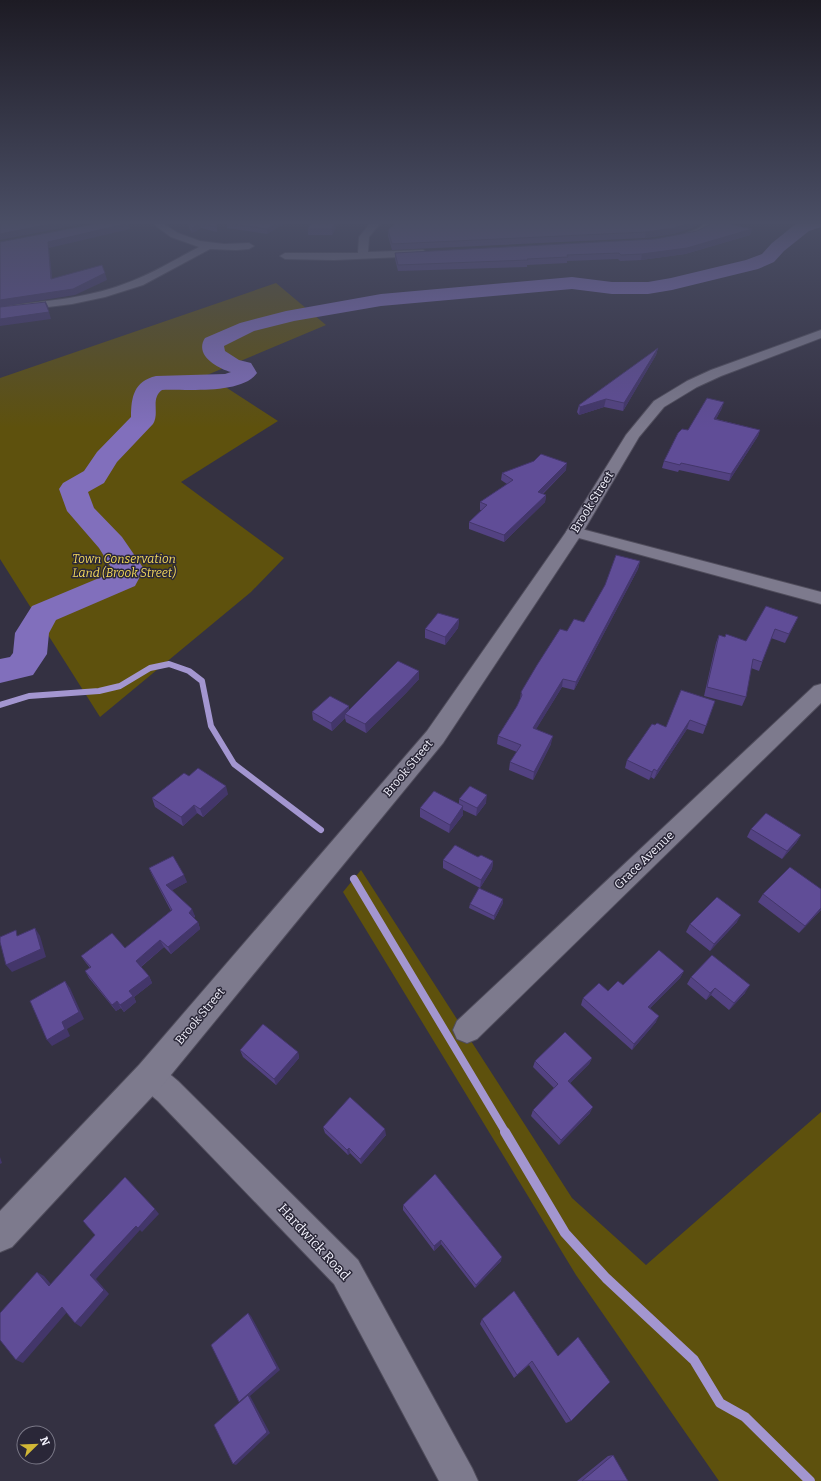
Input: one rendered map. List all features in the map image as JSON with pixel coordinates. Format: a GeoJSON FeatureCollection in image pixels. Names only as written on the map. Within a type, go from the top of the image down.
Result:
{"type":"FeatureCollection","features":[{"type":"Feature","properties":{"kind":"street"},"geometry":{"type":"LineString","coordinates":[[0,310],[85,298],[118,290]]}},
{"type":"Feature","properties":{"kind":"street","name":"Brook Street"},"geometry":{"type":"LineString","coordinates":[[0,1234],[150,1076],[435,737],[574,532],[633,435],[659,404],[686,387],[716,373],[821,334]]}},
{"type":"Feature","properties":{"kind":"street"},"geometry":{"type":"LineString","coordinates":[[574,532],[821,598]]}},
{"type":"Feature","properties":{"kind":"street","name":"Grace Avenue"},"geometry":{"type":"LineString","coordinates":[[467,1030],[821,691]]}},
{"type":"Feature","properties":{"kind":"street","name":"Hardwick Road"},"geometry":{"type":"LineString","coordinates":[[150,1076],[168,1091],[346,1272],[459,1481]]}},
{"type":"Feature","properties":{"kind":"green space","name":"Town Conservation Land (Brook Street)"},"geometry":{"type":"Polygon","coordinates":[[[255,290],[284,290],[326,325],[207,375],[278,421],[181,482],[284,558],[251,592],[100,717],[0,559],[0,378],[255,290]]]}},
{"type":"Feature","properties":{"kind":"green space"},"geometry":{"type":"Polygon","coordinates":[[[361,870],[572,1198],[646,1265],[821,1112],[821,1481],[719,1481],[576,1275],[343,892],[361,870]]]}},
{"type":"Feature","properties":{"kind":"building"},"geometry":{"type":"Polygon","coordinates":[[[0,290],[66,290],[0,300],[0,290]]]}},
{"type":"Feature","properties":{"kind":"building"},"geometry":{"type":"Polygon","coordinates":[[[45,302],[49,312],[0,319],[0,307],[45,302]]]}},
{"type":"Feature","properties":{"kind":"building"},"geometry":{"type":"Polygon","coordinates":[[[658,348],[624,403],[606,399],[580,407],[579,405],[658,348]]]}},
{"type":"Feature","properties":{"kind":"building"},"geometry":{"type":"Polygon","coordinates":[[[707,398],[724,402],[714,419],[760,430],[731,474],[681,463],[680,465],[664,461],[678,433],[682,429],[688,430],[707,398]]]}},
{"type":"Feature","properties":{"kind":"building"},"geometry":{"type":"Polygon","coordinates":[[[541,454],[567,463],[538,492],[546,495],[504,535],[469,522],[487,505],[480,502],[513,480],[502,473],[534,461],[541,454]]]}},
{"type":"Feature","properties":{"kind":"building"},"geometry":{"type":"Polygon","coordinates":[[[616,555],[640,561],[576,682],[563,679],[533,728],[553,736],[534,772],[510,762],[521,745],[498,736],[517,706],[522,695],[521,692],[560,629],[567,631],[574,619],[584,622],[605,585],[616,555]]]}},
{"type":"Feature","properties":{"kind":"building"},"geometry":{"type":"Polygon","coordinates":[[[766,606],[798,617],[789,634],[775,629],[762,662],[753,659],[746,697],[707,687],[719,635],[725,637],[726,634],[746,641],[766,606]]]}},
{"type":"Feature","properties":{"kind":"building"},"geometry":{"type":"Polygon","coordinates":[[[438,613],[459,619],[445,637],[425,629],[438,613]]]}},
{"type":"Feature","properties":{"kind":"building"},"geometry":{"type":"Polygon","coordinates":[[[398,661],[419,671],[365,724],[345,714],[398,661]]]}},
{"type":"Feature","properties":{"kind":"building"},"geometry":{"type":"Polygon","coordinates":[[[681,690],[715,701],[706,726],[690,720],[657,771],[654,769],[652,772],[627,760],[652,724],[655,725],[657,723],[666,727],[681,690]]]}},
{"type":"Feature","properties":{"kind":"building"},"geometry":{"type":"Polygon","coordinates":[[[330,696],[349,706],[331,723],[312,712],[330,696]]]}},
{"type":"Feature","properties":{"kind":"building"},"geometry":{"type":"Polygon","coordinates":[[[198,768],[226,786],[200,809],[194,805],[181,817],[152,798],[184,773],[189,776],[198,768]]]}},
{"type":"Feature","properties":{"kind":"building"},"geometry":{"type":"Polygon","coordinates":[[[470,786],[487,795],[477,808],[459,799],[470,786]]]}},
{"type":"Feature","properties":{"kind":"building"},"geometry":{"type":"Polygon","coordinates":[[[434,791],[463,806],[450,825],[420,808],[434,791]]]}},
{"type":"Feature","properties":{"kind":"building"},"geometry":{"type":"Polygon","coordinates":[[[766,813],[801,835],[787,851],[751,829],[766,813]]]}},
{"type":"Feature","properties":{"kind":"building"},"geometry":{"type":"Polygon","coordinates":[[[455,845],[478,857],[481,855],[493,861],[481,880],[443,860],[455,845]]]}},
{"type":"Feature","properties":{"kind":"building"},"geometry":{"type":"Polygon","coordinates":[[[173,856],[184,875],[166,885],[192,909],[189,913],[198,922],[168,947],[160,940],[136,961],[149,976],[129,991],[133,996],[120,1005],[117,1001],[112,1005],[85,971],[91,967],[81,956],[112,933],[125,948],[172,910],[149,868],[173,856]]]}},
{"type":"Feature","properties":{"kind":"building"},"geometry":{"type":"Polygon","coordinates":[[[790,867],[821,889],[821,908],[805,926],[763,894],[790,867]]]}},
{"type":"Feature","properties":{"kind":"building"},"geometry":{"type":"Polygon","coordinates":[[[479,888],[503,899],[494,916],[470,904],[479,888]]]}},
{"type":"Feature","properties":{"kind":"building"},"geometry":{"type":"Polygon","coordinates":[[[717,897],[741,915],[714,944],[690,924],[717,897]]]}},
{"type":"Feature","properties":{"kind":"building"},"geometry":{"type":"Polygon","coordinates":[[[35,928],[41,949],[6,965],[0,937],[16,930],[17,936],[35,928]]]}},
{"type":"Feature","properties":{"kind":"building"},"geometry":{"type":"Polygon","coordinates":[[[659,950],[684,971],[648,1007],[659,1016],[634,1044],[583,998],[599,983],[608,991],[618,981],[623,985],[659,950]]]}},
{"type":"Feature","properties":{"kind":"building"},"geometry":{"type":"Polygon","coordinates":[[[712,955],[750,985],[734,1003],[715,988],[710,993],[691,977],[712,955]]]}},
{"type":"Feature","properties":{"kind":"building"},"geometry":{"type":"Polygon","coordinates":[[[65,981],[79,1012],[62,1022],[65,1029],[47,1040],[30,1001],[65,981]]]}},
{"type":"Feature","properties":{"kind":"building"},"geometry":{"type":"Polygon","coordinates":[[[263,1024],[298,1052],[274,1079],[240,1050],[263,1024]]]}},
{"type":"Feature","properties":{"kind":"building"},"geometry":{"type":"Polygon","coordinates":[[[565,1032],[592,1058],[568,1081],[593,1107],[561,1140],[533,1110],[558,1084],[535,1061],[565,1032]]]}},
{"type":"Feature","properties":{"kind":"building"},"geometry":{"type":"Polygon","coordinates":[[[350,1097],[385,1129],[360,1159],[349,1148],[347,1150],[323,1127],[350,1097]]]}},
{"type":"Feature","properties":{"kind":"building"},"geometry":{"type":"Polygon","coordinates":[[[435,1174],[502,1257],[476,1285],[441,1240],[434,1246],[403,1205],[435,1174]]]}},
{"type":"Feature","properties":{"kind":"building"},"geometry":{"type":"Polygon","coordinates":[[[125,1177],[155,1209],[138,1228],[136,1226],[90,1275],[104,1290],[75,1323],[62,1307],[16,1360],[0,1340],[0,1313],[37,1272],[49,1286],[95,1235],[83,1221],[125,1177]]]}},
{"type":"Feature","properties":{"kind":"building"},"geometry":{"type":"Polygon","coordinates":[[[514,1291],[558,1356],[578,1337],[610,1382],[571,1421],[532,1361],[517,1375],[482,1319],[514,1291]]]}},
{"type":"Feature","properties":{"kind":"building"},"geometry":{"type":"Polygon","coordinates":[[[248,1313],[277,1368],[239,1402],[211,1345],[248,1313]]]}},
{"type":"Feature","properties":{"kind":"building"},"geometry":{"type":"Polygon","coordinates":[[[248,1395],[267,1432],[233,1464],[214,1425],[248,1395]]]}},
{"type":"Feature","properties":{"kind":"building"},"geometry":{"type":"Polygon","coordinates":[[[613,1455],[628,1481],[582,1481],[613,1455]]]}},
{"type":"Feature","properties":{"kind":"waterway"},"geometry":{"type":"LineString","coordinates":[[0,671],[21,667],[30,654],[32,633],[44,613],[124,579],[128,569],[111,543],[81,511],[73,489],[94,477],[106,458],[144,419],[143,403],[146,391],[156,383],[225,381],[237,378],[245,373],[243,368],[231,365],[214,354],[213,343],[247,327],[293,315],[381,300],[492,290]]}},
{"type":"Feature","properties":{"kind":"waterway"},"geometry":{"type":"LineString","coordinates":[[0,705],[29,696],[99,691],[120,686],[150,668],[169,664],[189,671],[202,681],[211,726],[234,764],[321,830]]}},
{"type":"Feature","properties":{"kind":"waterway"},"geometry":{"type":"LineString","coordinates":[[354,879],[506,1133]]}},
{"type":"Feature","properties":{"kind":"waterway"},"geometry":{"type":"LineString","coordinates":[[505,1132],[565,1233],[606,1278],[694,1360],[720,1403],[745,1417],[810,1481]]}}]}
